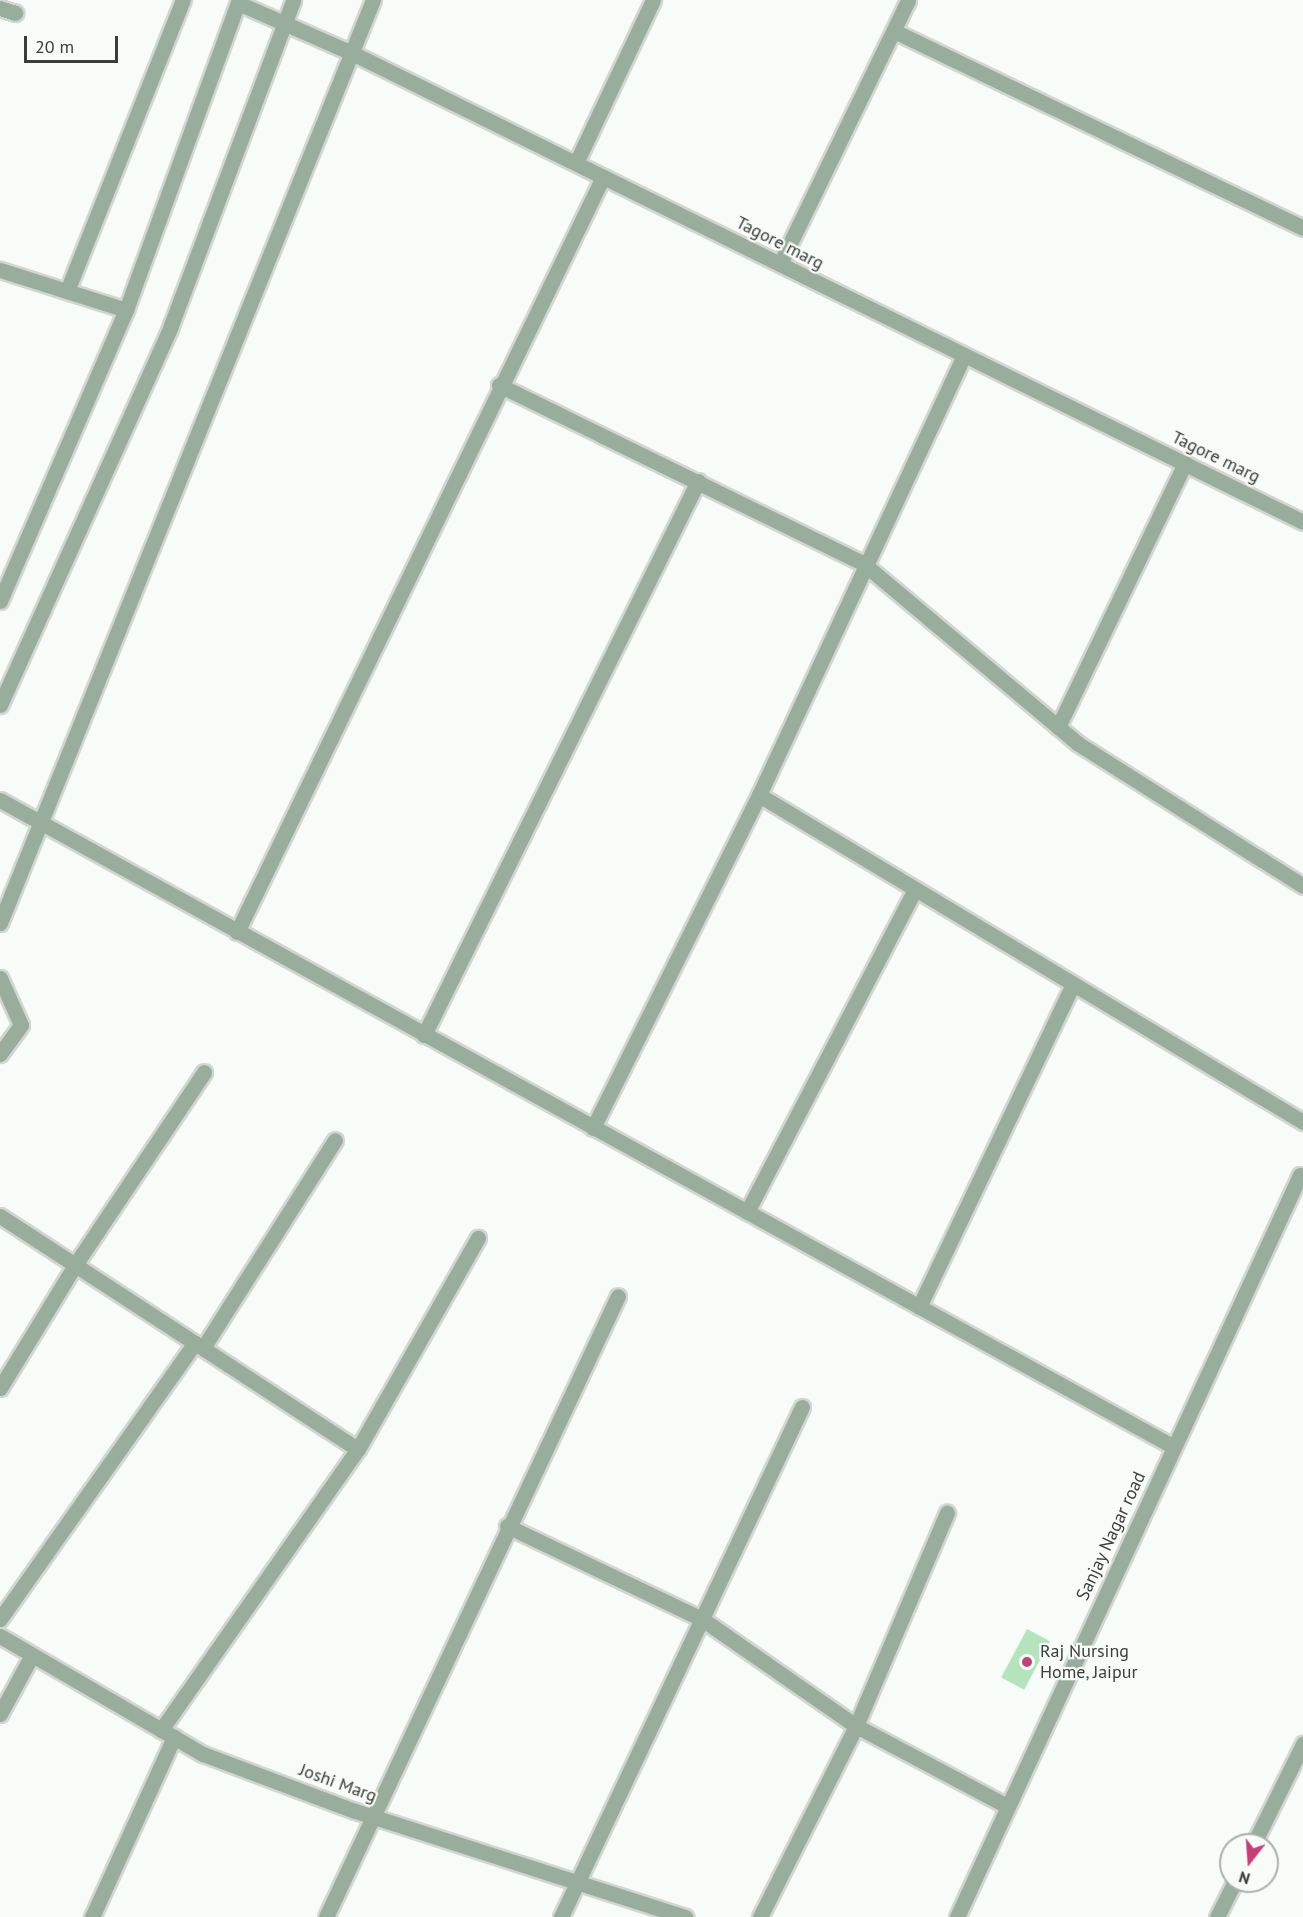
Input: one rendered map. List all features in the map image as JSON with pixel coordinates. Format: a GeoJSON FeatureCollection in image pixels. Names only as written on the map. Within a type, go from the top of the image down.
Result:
{"type":"FeatureCollection","features":[{"type":"Feature","properties":{"kind":"street"},"geometry":{"type":"LineString","coordinates":[[67,291],[183,0]]}},
{"type":"Feature","properties":{"kind":"street"},"geometry":{"type":"LineString","coordinates":[[0,705],[170,328],[293,0]]}},
{"type":"Feature","properties":{"kind":"street"},"geometry":{"type":"LineString","coordinates":[[0,923],[373,0]]}},
{"type":"Feature","properties":{"kind":"street"},"geometry":{"type":"LineString","coordinates":[[576,164],[653,0]]}},
{"type":"Feature","properties":{"kind":"street"},"geometry":{"type":"LineString","coordinates":[[780,264],[908,0]]}},
{"type":"Feature","properties":{"kind":"street"},"geometry":{"type":"LineString","coordinates":[[0,601],[126,310],[239,1]]}},
{"type":"Feature","properties":{"kind":"street","name":"Tagore marg"},"geometry":{"type":"LineString","coordinates":[[239,1],[352,53],[963,357],[1303,522]]}},
{"type":"Feature","properties":{"kind":"street"},"geometry":{"type":"LineString","coordinates":[[0,8],[15,13]]}},
{"type":"Feature","properties":{"kind":"street"},"geometry":{"type":"LineString","coordinates":[[894,31],[1303,228]]}},
{"type":"Feature","properties":{"kind":"street"},"geometry":{"type":"LineString","coordinates":[[237,932],[499,385],[603,177]]}},
{"type":"Feature","properties":{"kind":"street"},"geometry":{"type":"LineString","coordinates":[[0,270],[126,310]]}},
{"type":"Feature","properties":{"kind":"street"},"geometry":{"type":"LineString","coordinates":[[593,1128],[759,795],[864,564],[963,357]]}},
{"type":"Feature","properties":{"kind":"street"},"geometry":{"type":"LineString","coordinates":[[499,385],[864,564],[1077,743],[1303,886]]}},
{"type":"Feature","properties":{"kind":"street"},"geometry":{"type":"LineString","coordinates":[[1058,727],[1185,463]]}},
{"type":"Feature","properties":{"kind":"street"},"geometry":{"type":"LineString","coordinates":[[424,1035],[698,481]]}},
{"type":"Feature","properties":{"kind":"street"},"geometry":{"type":"LineString","coordinates":[[759,795],[1303,1122]]}},
{"type":"Feature","properties":{"kind":"street"},"geometry":{"type":"LineString","coordinates":[[0,800],[1174,1447]]}},
{"type":"Feature","properties":{"kind":"street"},"geometry":{"type":"LineString","coordinates":[[747,1212],[915,889]]}},
{"type":"Feature","properties":{"kind":"street"},"geometry":{"type":"LineString","coordinates":[[0,978],[21,1025],[0,1054]]}},
{"type":"Feature","properties":{"kind":"street"},"geometry":{"type":"LineString","coordinates":[[919,1307],[1073,984]]}},
{"type":"Feature","properties":{"kind":"street"},"geometry":{"type":"LineString","coordinates":[[0,1388],[75,1265],[204,1072]]}},
{"type":"Feature","properties":{"kind":"street"},"geometry":{"type":"LineString","coordinates":[[0,1619],[199,1346],[335,1140]]}},
{"type":"Feature","properties":{"kind":"street","name":"Sanjay Nagar road"},"geometry":{"type":"LineString","coordinates":[[957,1917],[1302,1174]]}},
{"type":"Feature","properties":{"kind":"street"},"geometry":{"type":"LineString","coordinates":[[0,1216],[358,1449]]}},
{"type":"Feature","properties":{"kind":"street"},"geometry":{"type":"LineString","coordinates":[[92,1917],[168,1733],[358,1449],[478,1238]]}},
{"type":"Feature","properties":{"kind":"street"},"geometry":{"type":"LineString","coordinates":[[326,1917],[507,1526],[618,1296]]}},
{"type":"Feature","properties":{"kind":"street"},"geometry":{"type":"LineString","coordinates":[[561,1917],[802,1407]]}},
{"type":"Feature","properties":{"kind":"street"},"geometry":{"type":"LineString","coordinates":[[760,1917],[856,1726],[947,1513]]}},
{"type":"Feature","properties":{"kind":"street"},"geometry":{"type":"LineString","coordinates":[[507,1526],[702,1619],[856,1726],[1007,1806]]}},
{"type":"Feature","properties":{"kind":"street","name":"Joshi Marg"},"geometry":{"type":"LineString","coordinates":[[0,1636],[203,1754],[373,1816],[685,1917]]}},
{"type":"Feature","properties":{"kind":"street"},"geometry":{"type":"LineString","coordinates":[[0,1714],[32,1655]]}},
{"type":"Feature","properties":{"kind":"street"},"geometry":{"type":"LineString","coordinates":[[1259,1833],[1303,1744]]}},
{"type":"Feature","properties":{"kind":"street"},"geometry":{"type":"LineString","coordinates":[[1217,1917],[1229,1893]]}},
{"type":"Feature","properties":{"kind":"building"},"geometry":{"type":"Polygon","coordinates":[[[1027,1629],[1050,1641],[1024,1690],[1001,1678],[1027,1629]]]}},
{"type":"Feature","properties":{"kind":"place","name":"Raj Nursing Home, Jaipur"},"geometry":{"type":"Point","coordinates":[1027,1662]}}]}
